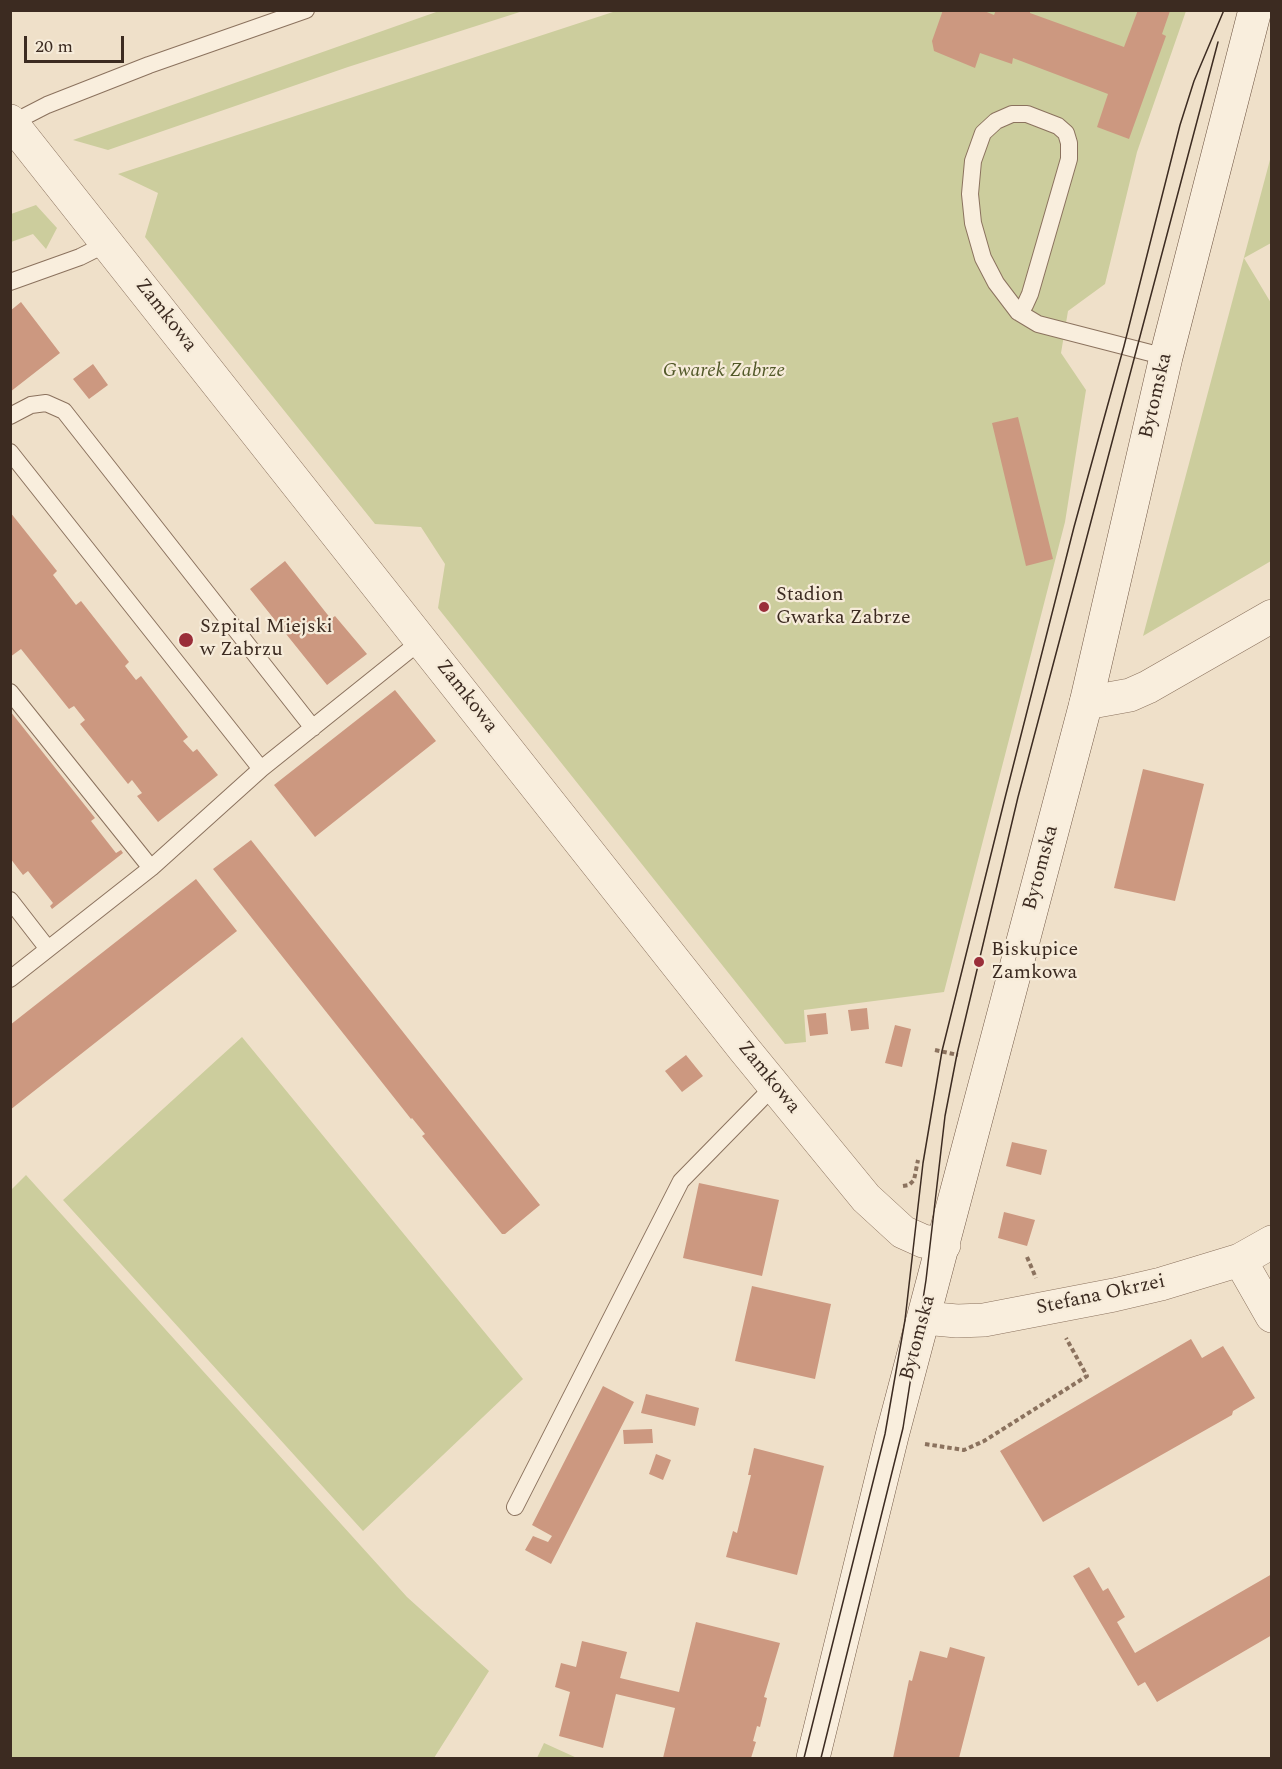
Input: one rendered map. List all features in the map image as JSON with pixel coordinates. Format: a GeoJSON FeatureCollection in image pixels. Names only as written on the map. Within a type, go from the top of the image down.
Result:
{"type":"FeatureCollection","features":[{"type":"Feature","properties":{"kind":"street","name":"Bytomska"},"geometry":{"type":"LineString","coordinates":[[813,1758],[892,1436],[1086,703],[1166,357],[1255,10]]}},
{"type":"Feature","properties":{"kind":"street","name":"Zamkowa"},"geometry":{"type":"LineString","coordinates":[[11,122],[774,1086],[866,1198],[903,1232],[923,1241],[944,1245]]}},
{"type":"Feature","properties":{"kind":"street"},"geometry":{"type":"LineString","coordinates":[[1086,703],[1130,695],[1148,687],[1272,616]]}},
{"type":"Feature","properties":{"kind":"street","name":"Stefana Okrzei"},"geometry":{"type":"LineString","coordinates":[[924,1318],[957,1321],[984,1320],[1051,1308],[1151,1286],[1240,1260],[1272,1242]]}},
{"type":"Feature","properties":{"kind":"street"},"geometry":{"type":"LineString","coordinates":[[1240,1260],[1272,1316]]}},
{"type":"Feature","properties":{"kind":"lane"},"geometry":{"type":"LineString","coordinates":[[11,122],[47,105],[149,65],[306,10]]}},
{"type":"Feature","properties":{"kind":"lane"},"geometry":{"type":"LineString","coordinates":[[1018,312],[1030,294],[1069,159],[1070,143],[1066,133],[1058,126],[1027,114],[1012,114],[996,121],[983,133],[973,161],[970,194],[973,223],[983,258],[996,282],[1018,312],[1038,324],[1166,357]]}},
{"type":"Feature","properties":{"kind":"lane"},"geometry":{"type":"LineString","coordinates":[[10,282],[80,257],[106,241]]}},
{"type":"Feature","properties":{"kind":"lane"},"geometry":{"type":"LineString","coordinates":[[10,416],[31,405],[46,403],[64,411],[313,728]]}},
{"type":"Feature","properties":{"kind":"lane"},"geometry":{"type":"LineString","coordinates":[[10,452],[261,768]]}},
{"type":"Feature","properties":{"kind":"lane"},"geometry":{"type":"LineString","coordinates":[[10,979],[151,868],[261,768],[422,640]]}},
{"type":"Feature","properties":{"kind":"lane"},"geometry":{"type":"LineString","coordinates":[[10,692],[151,868]]}},
{"type":"Feature","properties":{"kind":"lane"},"geometry":{"type":"LineString","coordinates":[[10,900],[48,949]]}},
{"type":"Feature","properties":{"kind":"lane"},"geometry":{"type":"LineString","coordinates":[[515,1507],[681,1181],[774,1086]]}},
{"type":"Feature","properties":{"kind":"path"},"geometry":{"type":"LineString","coordinates":[[892,1436],[931,1446],[964,1450],[984,1441],[1087,1376],[1051,1308]]}},
{"type":"Feature","properties":{"kind":"green space"},"geometry":{"type":"Polygon","coordinates":[[[439,11],[523,11],[348,67],[108,150],[73,140],[439,11]]]}},
{"type":"Feature","properties":{"kind":"green space","name":"Gwarek Zabrze"},"geometry":{"type":"Polygon","coordinates":[[[616,11],[1186,11],[1137,152],[1105,284],[1068,311],[1061,353],[1086,390],[1065,522],[944,992],[804,1010],[806,1042],[785,1044],[438,608],[445,564],[421,527],[375,524],[145,237],[158,193],[118,174],[616,11]]]}},
{"type":"Feature","properties":{"kind":"green space"},"geometry":{"type":"Polygon","coordinates":[[[1271,156],[1271,243],[1244,258],[1271,303],[1271,561],[1143,636],[1271,156]]]}},
{"type":"Feature","properties":{"kind":"green space"},"geometry":{"type":"Polygon","coordinates":[[[36,205],[57,228],[46,249],[33,234],[11,242],[11,214],[36,205]]]}},
{"type":"Feature","properties":{"kind":"green space"},"geometry":{"type":"Polygon","coordinates":[[[242,1037],[523,1379],[363,1531],[63,1200],[242,1037]]]}},
{"type":"Feature","properties":{"kind":"green space"},"geometry":{"type":"Polygon","coordinates":[[[26,1175],[407,1597],[489,1671],[434,1758],[11,1758],[10,1191],[26,1175]]]}},
{"type":"Feature","properties":{"kind":"green space"},"geometry":{"type":"Polygon","coordinates":[[[544,1743],[577,1758],[537,1758],[544,1743]]]}},
{"type":"Feature","properties":{"kind":"building"},"geometry":{"type":"Polygon","coordinates":[[[943,10],[982,10],[994,15],[996,10],[1030,10],[1030,13],[1124,47],[1138,10],[1170,11],[1162,34],[1166,36],[1129,139],[1097,127],[1108,94],[1013,58],[1012,64],[980,53],[975,68],[934,51],[932,41],[943,10]]]}},
{"type":"Feature","properties":{"kind":"building"},"geometry":{"type":"Polygon","coordinates":[[[21,302],[60,353],[10,392],[10,311],[21,302]]]}},
{"type":"Feature","properties":{"kind":"building"},"geometry":{"type":"Polygon","coordinates":[[[93,364],[108,385],[89,399],[73,379],[93,364]]]}},
{"type":"Feature","properties":{"kind":"building"},"geometry":{"type":"Polygon","coordinates":[[[1018,417],[1053,559],[1026,566],[992,423],[1018,417]]]}},
{"type":"Feature","properties":{"kind":"building"},"geometry":{"type":"Polygon","coordinates":[[[10,512],[57,571],[53,575],[76,605],[81,601],[129,662],[125,666],[136,680],[141,676],[188,737],[183,741],[193,752],[197,749],[218,775],[158,822],[137,796],[142,793],[132,780],[128,784],[80,724],[85,720],[74,706],[69,709],[21,649],[10,657],[10,512]]]}},
{"type":"Feature","properties":{"kind":"building"},"geometry":{"type":"Polygon","coordinates":[[[285,561],[331,619],[335,616],[367,654],[327,685],[250,589],[285,561]]]}},
{"type":"Feature","properties":{"kind":"building"},"geometry":{"type":"Polygon","coordinates":[[[395,690],[436,741],[315,837],[274,785],[395,690]]]}},
{"type":"Feature","properties":{"kind":"building"},"geometry":{"type":"Polygon","coordinates":[[[10,711],[95,818],[91,821],[116,853],[121,850],[123,853],[52,909],[50,906],[53,903],[28,871],[23,875],[10,858],[10,711]]]}},
{"type":"Feature","properties":{"kind":"building"},"geometry":{"type":"Polygon","coordinates":[[[1143,769],[1204,784],[1175,901],[1114,888],[1143,769]]]}},
{"type":"Feature","properties":{"kind":"building"},"geometry":{"type":"Polygon","coordinates":[[[251,840],[540,1205],[505,1234],[502,1234],[422,1136],[425,1134],[213,869],[251,840]]]}},
{"type":"Feature","properties":{"kind":"building"},"geometry":{"type":"Polygon","coordinates":[[[196,879],[237,931],[10,1110],[10,1025],[196,879]]]}},
{"type":"Feature","properties":{"kind":"building"},"geometry":{"type":"Polygon","coordinates":[[[867,1008],[869,1029],[851,1031],[848,1010],[867,1008]]]}},
{"type":"Feature","properties":{"kind":"building"},"geometry":{"type":"Polygon","coordinates":[[[826,1013],[828,1034],[810,1036],[807,1015],[826,1013]]]}},
{"type":"Feature","properties":{"kind":"building"},"geometry":{"type":"Polygon","coordinates":[[[895,1025],[911,1029],[902,1067],[885,1063],[895,1025]]]}},
{"type":"Feature","properties":{"kind":"building"},"geometry":{"type":"Polygon","coordinates":[[[686,1055],[703,1076],[682,1092],[665,1071],[686,1055]]]}},
{"type":"Feature","properties":{"kind":"building"},"geometry":{"type":"Polygon","coordinates":[[[1012,1142],[1047,1150],[1041,1175],[1006,1166],[1012,1142]]]}},
{"type":"Feature","properties":{"kind":"building"},"geometry":{"type":"Polygon","coordinates":[[[699,1183],[779,1200],[762,1276],[683,1258],[699,1183]]]}},
{"type":"Feature","properties":{"kind":"building"},"geometry":{"type":"Polygon","coordinates":[[[1004,1212],[1035,1220],[1027,1246],[998,1238],[1004,1212]]]}},
{"type":"Feature","properties":{"kind":"building"},"geometry":{"type":"Polygon","coordinates":[[[752,1286],[831,1304],[815,1379],[735,1361],[752,1286]]]}},
{"type":"Feature","properties":{"kind":"building"},"geometry":{"type":"Polygon","coordinates":[[[1191,1339],[1202,1358],[1223,1346],[1255,1398],[1233,1411],[1232,1415],[1043,1522],[1000,1451],[1191,1339]]]}},
{"type":"Feature","properties":{"kind":"building"},"geometry":{"type":"Polygon","coordinates":[[[603,1386],[634,1402],[551,1564],[525,1550],[533,1536],[548,1542],[552,1536],[532,1525],[603,1386]]]}},
{"type":"Feature","properties":{"kind":"building"},"geometry":{"type":"Polygon","coordinates":[[[646,1394],[699,1408],[695,1426],[641,1413],[646,1394]]]}},
{"type":"Feature","properties":{"kind":"building"},"geometry":{"type":"Polygon","coordinates":[[[652,1429],[653,1443],[624,1444],[623,1430],[652,1429]]]}},
{"type":"Feature","properties":{"kind":"building"},"geometry":{"type":"Polygon","coordinates":[[[754,1448],[824,1466],[797,1575],[726,1557],[733,1531],[737,1533],[751,1475],[748,1475],[754,1448]]]}},
{"type":"Feature","properties":{"kind":"building"},"geometry":{"type":"Polygon","coordinates":[[[656,1454],[671,1460],[663,1480],[649,1474],[656,1454]]]}},
{"type":"Feature","properties":{"kind":"building"},"geometry":{"type":"Polygon","coordinates":[[[1089,1567],[1103,1591],[1108,1588],[1125,1617],[1117,1622],[1135,1653],[1272,1574],[1272,1635],[1157,1702],[1145,1682],[1138,1686],[1073,1576],[1089,1567]]]}},
{"type":"Feature","properties":{"kind":"building"},"geometry":{"type":"Polygon","coordinates":[[[696,1622],[780,1643],[764,1697],[767,1698],[760,1727],[757,1726],[753,1741],[756,1742],[751,1758],[663,1758],[675,1708],[616,1694],[603,1748],[559,1736],[570,1692],[555,1687],[561,1663],[576,1667],[582,1641],[627,1652],[620,1678],[679,1692],[696,1622]]]}},
{"type":"Feature","properties":{"kind":"building"},"geometry":{"type":"Polygon","coordinates":[[[950,1647],[985,1657],[959,1758],[893,1758],[909,1680],[912,1681],[920,1651],[947,1658],[950,1647]]]}},
{"type":"Feature","properties":{"kind":"tram line"},"geometry":{"type":"LineString","coordinates":[[804,1758],[885,1434],[905,1320],[923,1163],[942,1051],[1074,527],[1124,346],[1180,125],[1194,81],[1224,10]]}},
{"type":"Feature","properties":{"kind":"tram line"},"geometry":{"type":"LineString","coordinates":[[821,1758],[903,1428],[926,1280],[945,1116],[957,1054],[1018,797],[1218,42]]}},
{"type":"Feature","properties":{"kind":"place","name":"Stadion Gwarka Zabrze"},"geometry":{"type":"Point","coordinates":[764,607]}},
{"type":"Feature","properties":{"kind":"place","name":"Szpital Miejski w Zabrzu"},"geometry":{"type":"Point","coordinates":[186,640]}},
{"type":"Feature","properties":{"kind":"place","name":"Biskupice Zamkowa"},"geometry":{"type":"Point","coordinates":[979,962]}}]}
